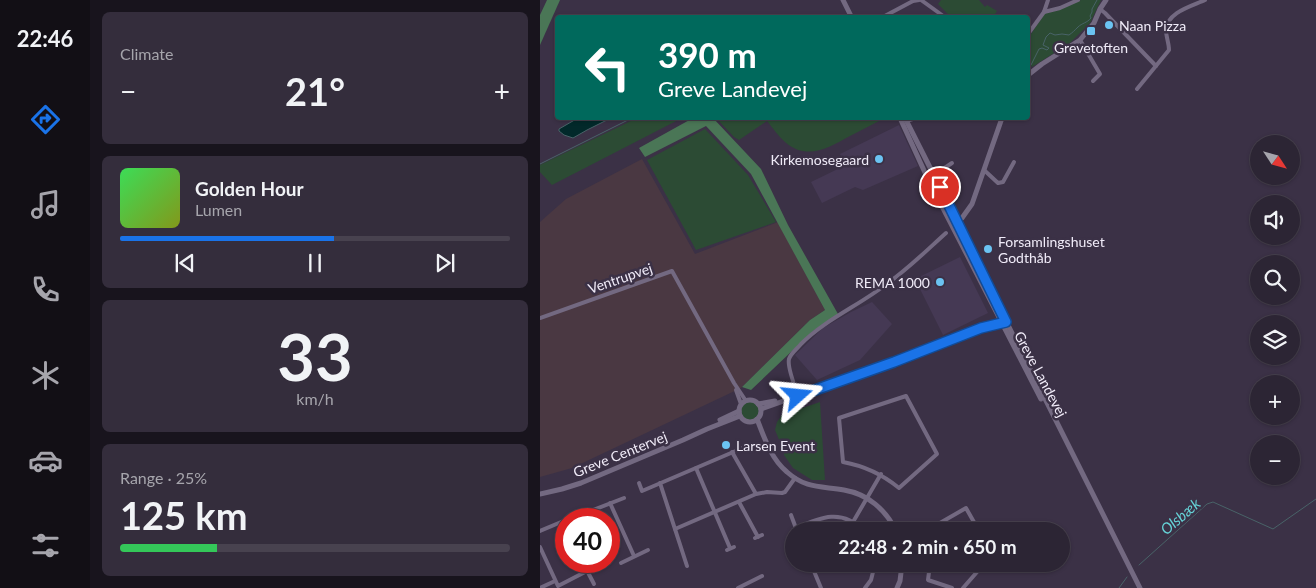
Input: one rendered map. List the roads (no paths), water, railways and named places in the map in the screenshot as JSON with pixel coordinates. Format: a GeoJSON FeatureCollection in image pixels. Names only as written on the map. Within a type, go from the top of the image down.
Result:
{"type":"FeatureCollection","features":[{"type":"Feature","properties":{"kind":"street"},"geometry":{"type":"LineString","coordinates":[[843,0],[850,15]]}},
{"type":"Feature","properties":{"kind":"street"},"geometry":{"type":"LineString","coordinates":[[887,15],[913,1],[920,0],[942,15]]}},
{"type":"Feature","properties":{"kind":"street"},"geometry":{"type":"LineString","coordinates":[[1030,31],[1044,12],[1048,0]]}},
{"type":"Feature","properties":{"kind":"street"},"geometry":{"type":"LineString","coordinates":[[1044,12],[1060,8],[1078,0]]}},
{"type":"Feature","properties":{"kind":"street"},"geometry":{"type":"LineString","coordinates":[[1030,70],[1080,40],[1094,23],[1106,0]]}},
{"type":"Feature","properties":{"kind":"street"},"geometry":{"type":"LineString","coordinates":[[1137,89],[1169,50],[1166,31],[1171,18],[1181,10],[1205,0]]}},
{"type":"Feature","properties":{"kind":"street"},"geometry":{"type":"LineString","coordinates":[[1100,9],[1156,66]]}},
{"type":"Feature","properties":{"kind":"street"},"geometry":{"type":"LineString","coordinates":[[1080,40],[1100,74],[1093,81]]}},
{"type":"Feature","properties":{"kind":"street","name":"Greve Landevej"},"geometry":{"type":"LineString","coordinates":[[904,120],[957,221],[1002,319]]}},
{"type":"Feature","properties":{"kind":"street","name":"Greve Landevej"},"geometry":{"type":"LineString","coordinates":[[904,120],[927,176],[951,225],[1002,319],[1140,588]]}},
{"type":"Feature","properties":{"kind":"street"},"geometry":{"type":"LineString","coordinates":[[951,225],[962,218],[970,208],[1001,120]]}},
{"type":"Feature","properties":{"kind":"street"},"geometry":{"type":"LineString","coordinates":[[984,170],[998,183],[1002,182],[1014,162]]}},
{"type":"Feature","properties":{"kind":"street"},"geometry":{"type":"LineString","coordinates":[[934,175],[952,163]]}},
{"type":"Feature","properties":{"kind":"street"},"geometry":{"type":"LineString","coordinates":[[798,396],[788,361],[791,354],[811,334],[890,282],[946,233]]}},
{"type":"Feature","properties":{"kind":"street","name":"Ventrupvej"},"geometry":{"type":"LineString","coordinates":[[540,318],[672,271],[744,403]]}},
{"type":"Feature","properties":{"kind":"street"},"geometry":{"type":"LineString","coordinates":[[760,407],[798,396],[894,362],[1002,319]]}},
{"type":"Feature","properties":{"kind":"street"},"geometry":{"type":"LineString","coordinates":[[906,396],[937,454],[899,488],[880,474],[856,464],[843,462],[839,418],[906,396]]}},
{"type":"Feature","properties":{"kind":"street"},"geometry":{"type":"LineString","coordinates":[[753,400],[760,407],[760,416],[755,420],[745,421],[740,413],[744,403],[753,400]]}},
{"type":"Feature","properties":{"kind":"street","name":"Greve Centervej"},"geometry":{"type":"LineString","coordinates":[[540,494],[581,482],[683,440],[740,413]]}},
{"type":"Feature","properties":{"kind":"street"},"geometry":{"type":"LineString","coordinates":[[755,420],[777,462],[788,474],[813,486],[843,490],[867,498],[885,513],[891,522]]}},
{"type":"Feature","properties":{"kind":"street"},"geometry":{"type":"LineString","coordinates":[[639,482],[642,491],[745,447]]}},
{"type":"Feature","properties":{"kind":"street"},"geometry":{"type":"LineString","coordinates":[[732,452],[756,494]]}},
{"type":"Feature","properties":{"kind":"street"},"geometry":{"type":"LineString","coordinates":[[696,468],[730,548]]}},
{"type":"Feature","properties":{"kind":"street"},"geometry":{"type":"LineString","coordinates":[[813,522],[823,517],[838,517],[853,522],[880,474]]}},
{"type":"Feature","properties":{"kind":"street"},"geometry":{"type":"LineString","coordinates":[[675,529],[756,494],[785,492],[795,478]]}},
{"type":"Feature","properties":{"kind":"street"},"geometry":{"type":"LineString","coordinates":[[660,483],[687,566]]}},
{"type":"Feature","properties":{"kind":"street"},"geometry":{"type":"LineString","coordinates":[[598,508],[624,498]]}},
{"type":"Feature","properties":{"kind":"street"},"geometry":{"type":"LineString","coordinates":[[739,502],[758,537]]}},
{"type":"Feature","properties":{"kind":"street"},"geometry":{"type":"LineString","coordinates":[[610,503],[634,556]]}},
{"type":"Feature","properties":{"kind":"street"},"geometry":{"type":"LineString","coordinates":[[942,522],[966,508],[974,522]]}},
{"type":"Feature","properties":{"kind":"street"},"geometry":{"type":"LineString","coordinates":[[790,515],[793,522]]}},
{"type":"Feature","properties":{"kind":"street"},"geometry":{"type":"LineString","coordinates":[[540,531],[555,525]]}},
{"type":"Feature","properties":{"kind":"street"},"geometry":{"type":"LineString","coordinates":[[540,547],[558,586],[583,573]]}},
{"type":"Feature","properties":{"kind":"street"},"geometry":{"type":"LineString","coordinates":[[621,563],[648,550]]}},
{"type":"Feature","properties":{"kind":"street"},"geometry":{"type":"LineString","coordinates":[[815,572],[822,588]]}},
{"type":"Feature","properties":{"kind":"street"},"geometry":{"type":"LineString","coordinates":[[865,588],[871,580],[873,572]]}},
{"type":"Feature","properties":{"kind":"street"},"geometry":{"type":"LineString","coordinates":[[897,588],[901,572]]}},
{"type":"Feature","properties":{"kind":"street"},"geometry":{"type":"LineString","coordinates":[[929,572],[928,580],[952,588]]}},
{"type":"Feature","properties":{"kind":"street"},"geometry":{"type":"LineString","coordinates":[[964,588],[977,572]]}},
{"type":"Feature","properties":{"kind":"street"},"geometry":{"type":"LineString","coordinates":[[588,573],[594,584]]}},
{"type":"Feature","properties":{"kind":"street"},"geometry":{"type":"LineString","coordinates":[[738,588],[762,576]]}},
{"type":"Feature","properties":{"kind":"street"},"geometry":{"type":"LineString","coordinates":[[540,588],[555,581]]}},
{"type":"Feature","properties":{"kind":"street"},"geometry":{"type":"LineString","coordinates":[[748,583],[751,588]]}},
{"type":"Feature","properties":{"kind":"waterway"},"geometry":{"type":"LineString","coordinates":[[1031,65],[1039,49],[1047,50],[1049,48],[1043,45],[1050,33],[1069,35],[1091,18],[1092,9],[1097,0]]}},
{"type":"Feature","properties":{"kind":"waterway"},"geometry":{"type":"LineString","coordinates":[[540,164],[628,120]]}},
{"type":"Feature","properties":{"kind":"waterway","name":"Olsbæk"},"geometry":{"type":"LineString","coordinates":[[1139,565],[1207,504],[1213,502],[1273,529],[1316,499]]}},
{"type":"Feature","properties":{"kind":"waterway","name":"Olsbæk"},"geometry":{"type":"LineString","coordinates":[[1119,588],[1127,577]]}},
{"type":"Feature","properties":{"kind":"place","name":"Naan Pizza"},"geometry":{"type":"Point","coordinates":[1109,25]}},
{"type":"Feature","properties":{"kind":"place","name":"Grevetoften"},"geometry":{"type":"Point","coordinates":[1091,31]}},
{"type":"Feature","properties":{"kind":"place","name":"Kirkemosegaard"},"geometry":{"type":"Point","coordinates":[879,159]}},
{"type":"Feature","properties":{"kind":"place","name":"Forsamlingshuset Godthåb"},"geometry":{"type":"Point","coordinates":[988,249]}},
{"type":"Feature","properties":{"kind":"place","name":"REMA 1000"},"geometry":{"type":"Point","coordinates":[940,282]}},
{"type":"Feature","properties":{"kind":"place","name":"Larsen Event"},"geometry":{"type":"Point","coordinates":[726,445]}}]}
